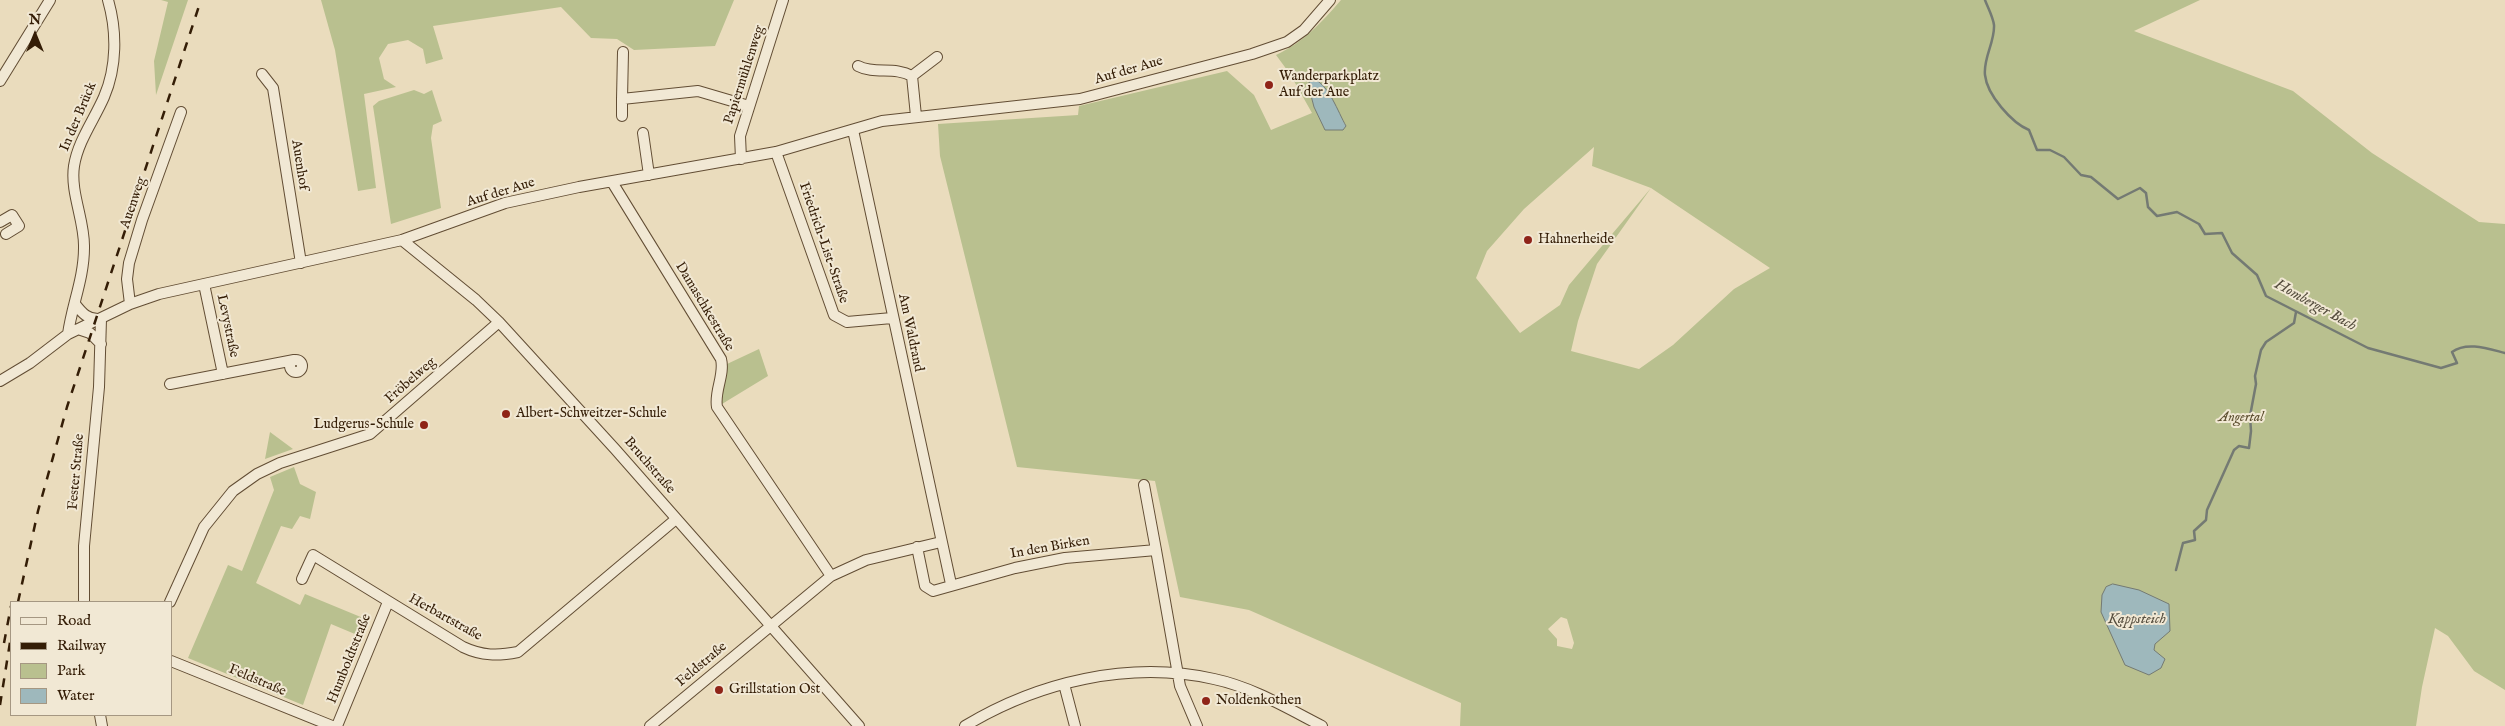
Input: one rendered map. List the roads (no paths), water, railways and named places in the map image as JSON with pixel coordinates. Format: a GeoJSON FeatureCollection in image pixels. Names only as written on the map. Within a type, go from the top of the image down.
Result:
{"type":"FeatureCollection","features":[{"type":"Feature","properties":{"kind":"street"},"geometry":{"type":"LineString","coordinates":[[0,81],[50,0]]}},
{"type":"Feature","properties":{"kind":"street","name":"In der Brück"},"geometry":{"type":"LineString","coordinates":[[68,334],[84,247],[73,169],[76,152],[104,96],[112,72],[114,47],[108,0]]}},
{"type":"Feature","properties":{"kind":"street","name":"Papiermühlenweg"},"geometry":{"type":"LineString","coordinates":[[741,159],[739,142],[783,0]]}},
{"type":"Feature","properties":{"kind":"street","name":"Auf der Aue"},"geometry":{"type":"LineString","coordinates":[[0,381],[68,334],[130,304],[159,294],[402,240],[505,203],[776,152],[882,121],[1080,99],[1252,54],[1287,42],[1304,30],[1330,0]]}},
{"type":"Feature","properties":{"kind":"street"},"geometry":{"type":"LineString","coordinates":[[622,116],[623,52]]}},
{"type":"Feature","properties":{"kind":"street"},"geometry":{"type":"LineString","coordinates":[[912,76],[937,57]]}},
{"type":"Feature","properties":{"kind":"street"},"geometry":{"type":"LineString","coordinates":[[858,66],[867,71],[902,71],[912,76]]}},
{"type":"Feature","properties":{"kind":"street","name":"Auenhof"},"geometry":{"type":"LineString","coordinates":[[262,74],[273,88],[301,263]]}},
{"type":"Feature","properties":{"kind":"street"},"geometry":{"type":"LineString","coordinates":[[912,76],[916,116]]}},
{"type":"Feature","properties":{"kind":"street"},"geometry":{"type":"LineString","coordinates":[[622,100],[698,91],[749,106]]}},
{"type":"Feature","properties":{"kind":"street","name":"Auenweg"},"geometry":{"type":"LineString","coordinates":[[130,304],[127,279],[129,263],[142,220],[181,112]]}},
{"type":"Feature","properties":{"kind":"street","name":"Am Waldrand"},"geometry":{"type":"LineString","coordinates":[[853,130],[941,542]]}},
{"type":"Feature","properties":{"kind":"street"},"geometry":{"type":"LineString","coordinates":[[643,133],[649,175]]}},
{"type":"Feature","properties":{"kind":"street","name":"Friedrich-List-Straße"},"geometry":{"type":"LineString","coordinates":[[776,152],[834,315],[847,322],[892,318]]}},
{"type":"Feature","properties":{"kind":"street","name":"Damaschkestraße"},"geometry":{"type":"LineString","coordinates":[[612,182],[721,359],[722,372],[716,394],[717,407],[831,576]]}},
{"type":"Feature","properties":{"kind":"street"},"geometry":{"type":"LineString","coordinates":[[12,215],[19,226],[3,236],[0,223],[12,215]]}},
{"type":"Feature","properties":{"kind":"street","name":"Bruchstraße"},"geometry":{"type":"LineString","coordinates":[[402,240],[463,289],[499,322],[772,626],[856,725]]}},
{"type":"Feature","properties":{"kind":"street","name":"Levystraße"},"geometry":{"type":"LineString","coordinates":[[204,284],[223,374]]}},
{"type":"Feature","properties":{"kind":"street"},"geometry":{"type":"LineString","coordinates":[[75,304],[90,318],[102,319]]}},
{"type":"Feature","properties":{"kind":"street","name":"Fester Straße"},"geometry":{"type":"LineString","coordinates":[[84,601],[84,546],[102,319]]}},
{"type":"Feature","properties":{"kind":"street","name":"Fröbelweg"},"geometry":{"type":"LineString","coordinates":[[170,601],[204,527],[233,491],[257,474],[280,463],[370,434],[499,322]]}},
{"type":"Feature","properties":{"kind":"street"},"geometry":{"type":"LineString","coordinates":[[78,329],[90,333],[101,344]]}},
{"type":"Feature","properties":{"kind":"street","name":"Levystraße"},"geometry":{"type":"LineString","coordinates":[[170,384],[294,360]]}},
{"type":"Feature","properties":{"kind":"street"},"geometry":{"type":"LineString","coordinates":[[1144,485],[1178,675],[1196,726]]}},
{"type":"Feature","properties":{"kind":"street","name":"Herbartstraße"},"geometry":{"type":"LineString","coordinates":[[302,579],[313,555],[473,652],[494,656],[518,652],[676,519]]}},
{"type":"Feature","properties":{"kind":"street"},"geometry":{"type":"LineString","coordinates":[[772,626],[831,576],[866,560],[917,547],[941,542],[951,584]]}},
{"type":"Feature","properties":{"kind":"street","name":"In den Birken"},"geometry":{"type":"LineString","coordinates":[[917,547],[928,589],[936,590],[951,584],[1015,568],[1065,558],[1156,550]]}},
{"type":"Feature","properties":{"kind":"street","name":"Humboldtstraße"},"geometry":{"type":"LineString","coordinates":[[338,726],[388,602]]}},
{"type":"Feature","properties":{"kind":"street","name":"Feldstraße"},"geometry":{"type":"LineString","coordinates":[[650,726],[772,626]]}},
{"type":"Feature","properties":{"kind":"street","name":"Feldstraße"},"geometry":{"type":"LineString","coordinates":[[172,661],[332,726]]}},
{"type":"Feature","properties":{"kind":"street"},"geometry":{"type":"LineString","coordinates":[[965,726],[993,710],[1026,695],[1064,684],[1127,673],[1178,675],[1214,679],[1246,689],[1322,726]]}},
{"type":"Feature","properties":{"kind":"street"},"geometry":{"type":"LineString","coordinates":[[1064,684],[1075,726]]}},
{"type":"Feature","properties":{"kind":"water"},"geometry":{"type":"Polygon","coordinates":[[[1314,79],[1324,87],[1333,100],[1346,126],[1343,130],[1325,130],[1314,107],[1308,84],[1314,79]]]}},
{"type":"Feature","properties":{"kind":"water","name":"Kappsteich"},"geometry":{"type":"Polygon","coordinates":[[[2113,584],[2139,590],[2169,604],[2170,631],[2155,644],[2154,650],[2165,659],[2161,668],[2149,675],[2125,665],[2101,612],[2102,595],[2106,587],[2113,584]]]}},
{"type":"Feature","properties":{"kind":"waterway","name":"Homberger Bach"},"geometry":{"type":"LineString","coordinates":[[1985,0],[1994,25],[1993,38],[1985,69],[1987,83],[1995,99],[2008,115],[2029,130],[2037,150],[2050,150],[2064,157],[2081,175],[2091,177],[2118,199],[2140,188],[2146,193],[2148,207],[2157,216],[2177,212],[2199,224],[2205,234],[2222,233],[2232,253],[2257,275],[2266,296],[2368,348],[2441,368],[2457,363],[2452,352],[2464,347],[2485,348],[2505,353]]}},
{"type":"Feature","properties":{"kind":"waterway"},"geometry":{"type":"LineString","coordinates":[[2176,570],[2183,543],[2195,540],[2194,531],[2206,520],[2207,510],[2234,450],[2239,446],[2249,448],[2250,416],[2256,384],[2255,376],[2261,350],[2266,342],[2294,323],[2296,312]]}},
{"type":"Feature","properties":{"kind":"railway"},"geometry":{"type":"LineString","coordinates":[[18,601],[38,511],[67,407],[201,0]]}},
{"type":"Feature","properties":{"kind":"railway"},"geometry":{"type":"LineString","coordinates":[[4,643],[10,611]]}},
{"type":"Feature","properties":{"kind":"railway"},"geometry":{"type":"LineString","coordinates":[[0,705],[10,642]]}},
{"type":"Feature","properties":{"kind":"place","name":"Wanderparkplatz Auf der Aue"},"geometry":{"type":"Point","coordinates":[1269,85]}},
{"type":"Feature","properties":{"kind":"place","name":"Hahnerheide"},"geometry":{"type":"Point","coordinates":[1528,240]}},
{"type":"Feature","properties":{"kind":"place","name":"Albert-Schweitzer-Schule"},"geometry":{"type":"Point","coordinates":[506,414]}},
{"type":"Feature","properties":{"kind":"place","name":"Ludgerus-Schule"},"geometry":{"type":"Point","coordinates":[424,425]}},
{"type":"Feature","properties":{"kind":"place","name":"Grillstation Ost"},"geometry":{"type":"Point","coordinates":[719,690]}},
{"type":"Feature","properties":{"kind":"place","name":"Noldenkothen"},"geometry":{"type":"Point","coordinates":[1206,701]}},
{"type":"Feature","properties":{"kind":"park label","name":"Angertal"},"geometry":{"type":"Point","coordinates":[2241,418]}}]}
